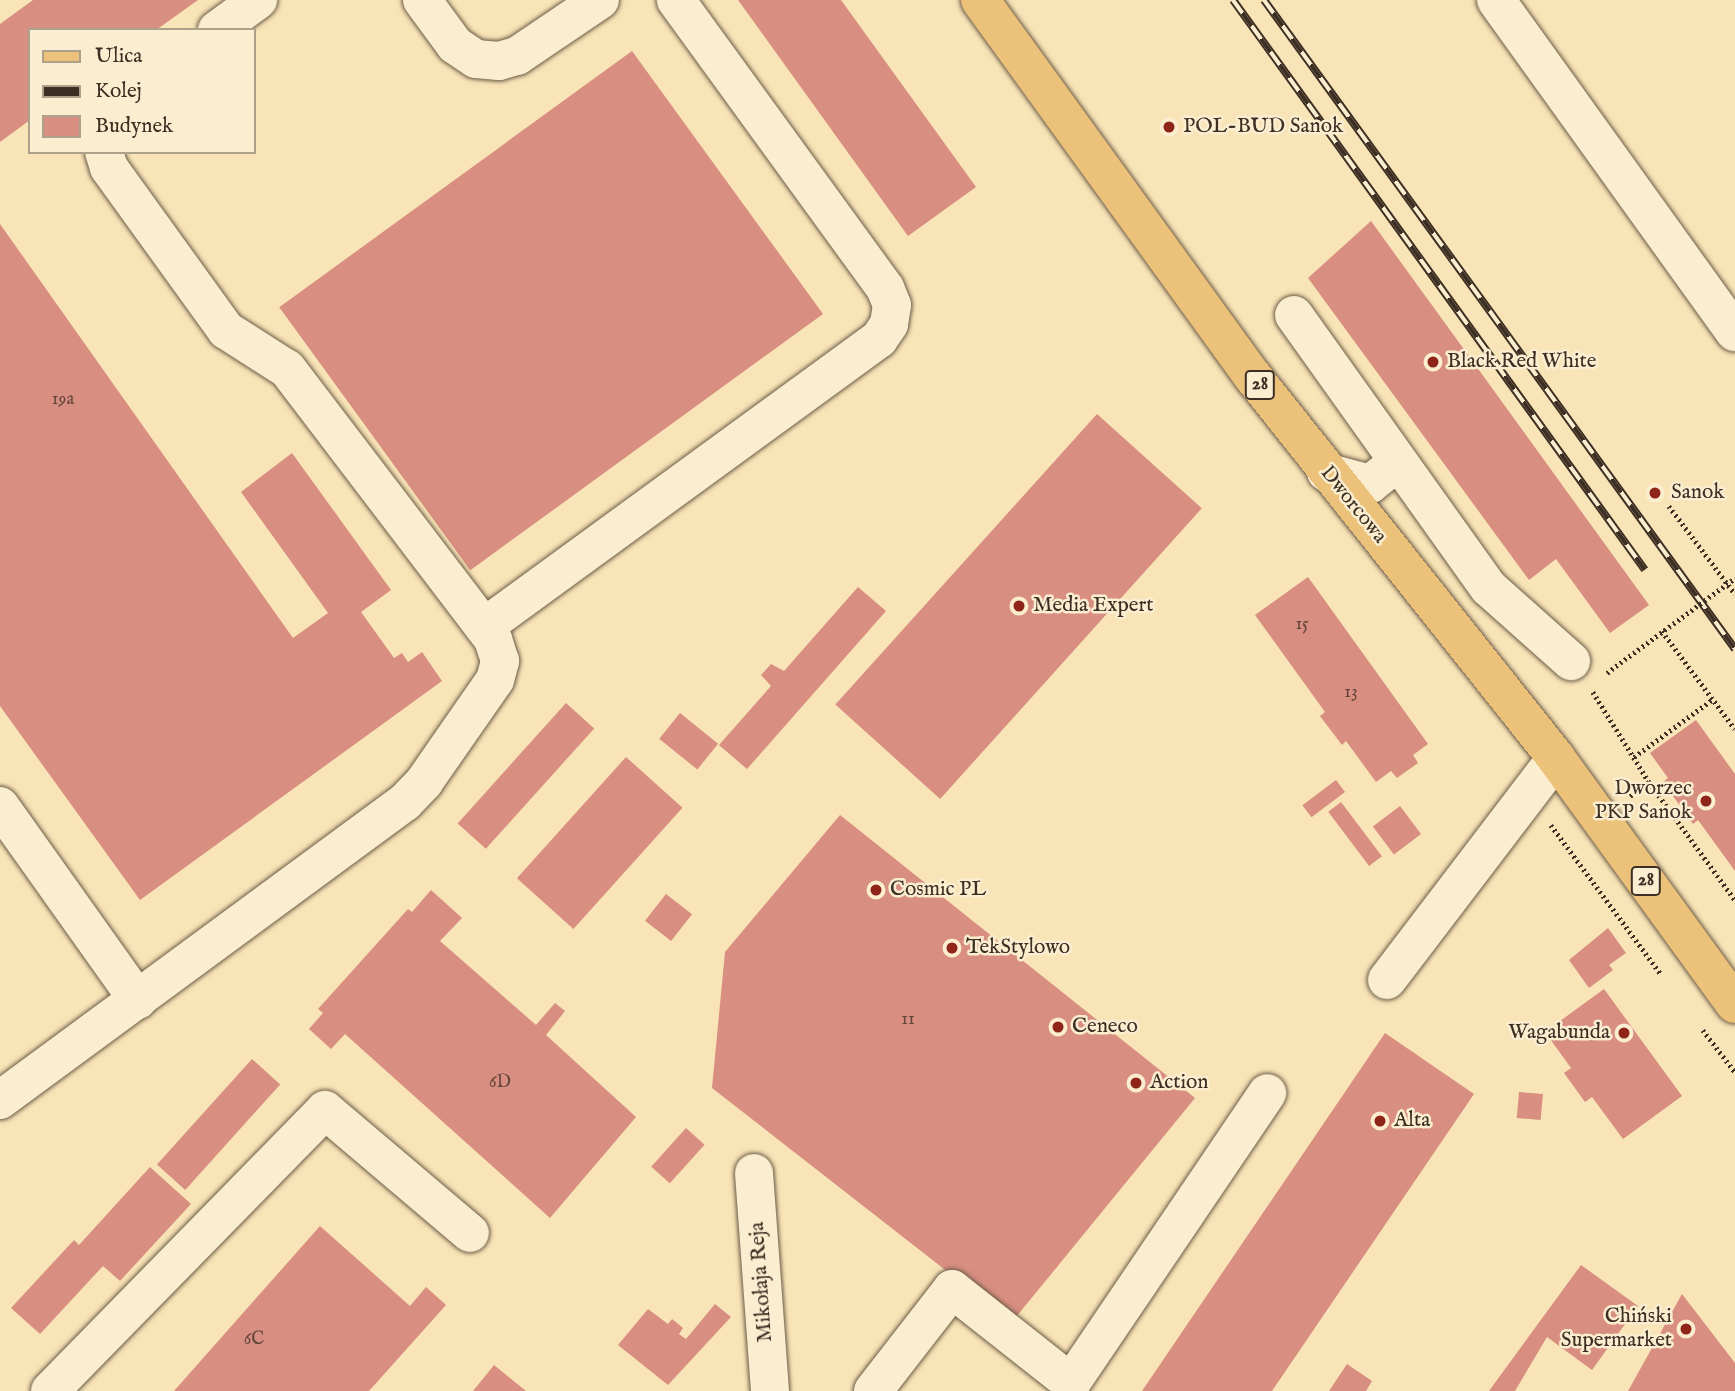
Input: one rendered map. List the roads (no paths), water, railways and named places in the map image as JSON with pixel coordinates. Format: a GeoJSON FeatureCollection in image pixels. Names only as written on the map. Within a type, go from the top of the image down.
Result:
{"type":"FeatureCollection","features":[{"type":"Feature","properties":{"kind":"main road","name":"Dworcowa"},"geometry":{"type":"LineString","coordinates":[[980,0],[1326,472],[1556,758],[1735,1004]]}},
{"type":"Feature","properties":{"kind":"street"},"geometry":{"type":"LineString","coordinates":[[220,28],[258,0]]}},
{"type":"Feature","properties":{"kind":"street"},"geometry":{"type":"LineString","coordinates":[[422,0],[455,45],[476,59],[499,61],[517,56],[600,0]]}},
{"type":"Feature","properties":{"kind":"street"},"geometry":{"type":"LineString","coordinates":[[484,626],[879,339],[889,324],[892,304],[884,288],[676,0]]}},
{"type":"Feature","properties":{"kind":"street"},"geometry":{"type":"LineString","coordinates":[[1496,0],[1735,332]]}},
{"type":"Feature","properties":{"kind":"street"},"geometry":{"type":"LineString","coordinates":[[0,1100],[405,802],[425,782],[495,680],[500,661],[484,626],[287,369],[226,330],[108,169],[104,154]]}},
{"type":"Feature","properties":{"kind":"street"},"geometry":{"type":"LineString","coordinates":[[1294,314],[1397,463],[1489,588],[1571,661]]}},
{"type":"Feature","properties":{"kind":"street"},"geometry":{"type":"LineString","coordinates":[[1326,472],[1370,484],[1397,463]]}},
{"type":"Feature","properties":{"kind":"street"},"geometry":{"type":"LineString","coordinates":[[1387,980],[1556,758]]}},
{"type":"Feature","properties":{"kind":"street"},"geometry":{"type":"LineString","coordinates":[[0,806],[138,1000]]}},
{"type":"Feature","properties":{"kind":"street"},"geometry":{"type":"LineString","coordinates":[[873,1391],[952,1289],[1071,1383],[1267,1093]]}},
{"type":"Feature","properties":{"kind":"street"},"geometry":{"type":"LineString","coordinates":[[50,1391],[324,1110],[470,1233]]}},
{"type":"Feature","properties":{"kind":"street","name":"Mikołaja Reja"},"geometry":{"type":"LineString","coordinates":[[754,1173],[770,1391]]}},
{"type":"Feature","properties":{"kind":"railway"},"geometry":{"type":"LineString","coordinates":[[1233,0],[1645,570]]}},
{"type":"Feature","properties":{"kind":"railway"},"geometry":{"type":"LineString","coordinates":[[1264,0],[1735,649]]}},
{"type":"Feature","properties":{"kind":"place","name":"POL-BUD Sanok"},"geometry":{"type":"Point","coordinates":[1169,127]}},
{"type":"Feature","properties":{"kind":"place","name":"Black Red White"},"geometry":{"type":"Point","coordinates":[1433,362]}},
{"type":"Feature","properties":{"kind":"place","name":"Sanok"},"geometry":{"type":"Point","coordinates":[1655,493]}},
{"type":"Feature","properties":{"kind":"place","name":"Media Expert"},"geometry":{"type":"Point","coordinates":[1019,606]}},
{"type":"Feature","properties":{"kind":"place","name":"Dworzec PKP Sanok"},"geometry":{"type":"Point","coordinates":[1706,801]}},
{"type":"Feature","properties":{"kind":"place","name":"Cosmic PL"},"geometry":{"type":"Point","coordinates":[876,890]}},
{"type":"Feature","properties":{"kind":"place","name":"TekStylowo"},"geometry":{"type":"Point","coordinates":[952,948]}},
{"type":"Feature","properties":{"kind":"place","name":"Ceneco"},"geometry":{"type":"Point","coordinates":[1058,1027]}},
{"type":"Feature","properties":{"kind":"place","name":"Wagabunda"},"geometry":{"type":"Point","coordinates":[1624,1033]}},
{"type":"Feature","properties":{"kind":"place","name":"Action"},"geometry":{"type":"Point","coordinates":[1136,1083]}},
{"type":"Feature","properties":{"kind":"place","name":"Alta"},"geometry":{"type":"Point","coordinates":[1380,1121]}},
{"type":"Feature","properties":{"kind":"place","name":"Chiński Supermarket"},"geometry":{"type":"Point","coordinates":[1686,1329]}}]}
